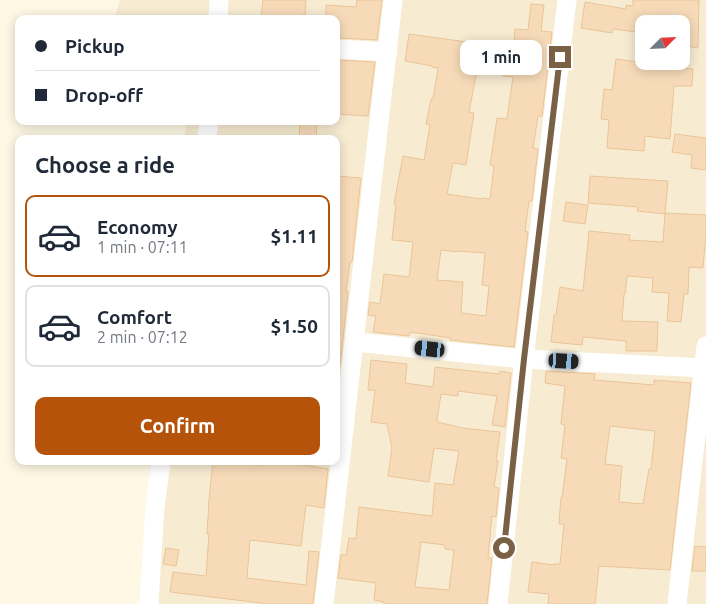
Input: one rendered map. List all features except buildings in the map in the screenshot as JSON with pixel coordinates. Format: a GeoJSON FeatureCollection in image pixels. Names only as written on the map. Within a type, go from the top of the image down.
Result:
{"type":"FeatureCollection","features":[{"type":"Feature","properties":{"kind":"street"},"geometry":{"type":"LineString","coordinates":[[218,15],[219,0]]}},
{"type":"Feature","properties":{"kind":"street"},"geometry":{"type":"LineString","coordinates":[[324,604],[394,0]]}},
{"type":"Feature","properties":{"kind":"street"},"geometry":{"type":"LineString","coordinates":[[498,604],[524,359],[567,0]]}},
{"type":"Feature","properties":{"kind":"street"},"geometry":{"type":"LineString","coordinates":[[340,49],[388,52]]}},
{"type":"Feature","properties":{"kind":"street"},"geometry":{"type":"LineString","coordinates":[[355,342],[524,359],[703,368]]}},
{"type":"Feature","properties":{"kind":"street"},"geometry":{"type":"LineString","coordinates":[[677,604],[706,346]]}},
{"type":"Feature","properties":{"kind":"street"},"geometry":{"type":"LineString","coordinates":[[149,604],[155,507],[160,465]]}},
{"type":"Feature","properties":{"kind":"shaded area"},"geometry":{"type":"Polygon","coordinates":[[[120,0],[706,0],[706,604],[141,604],[155,465],[340,465],[340,135],[185,135],[186,125],[340,125],[340,15],[115,15],[120,0]]]}},
{"type":"Feature","properties":{"kind":"route"},"geometry":{"type":"LineString","coordinates":[[504,548],[524,359],[560,57]]}}]}
